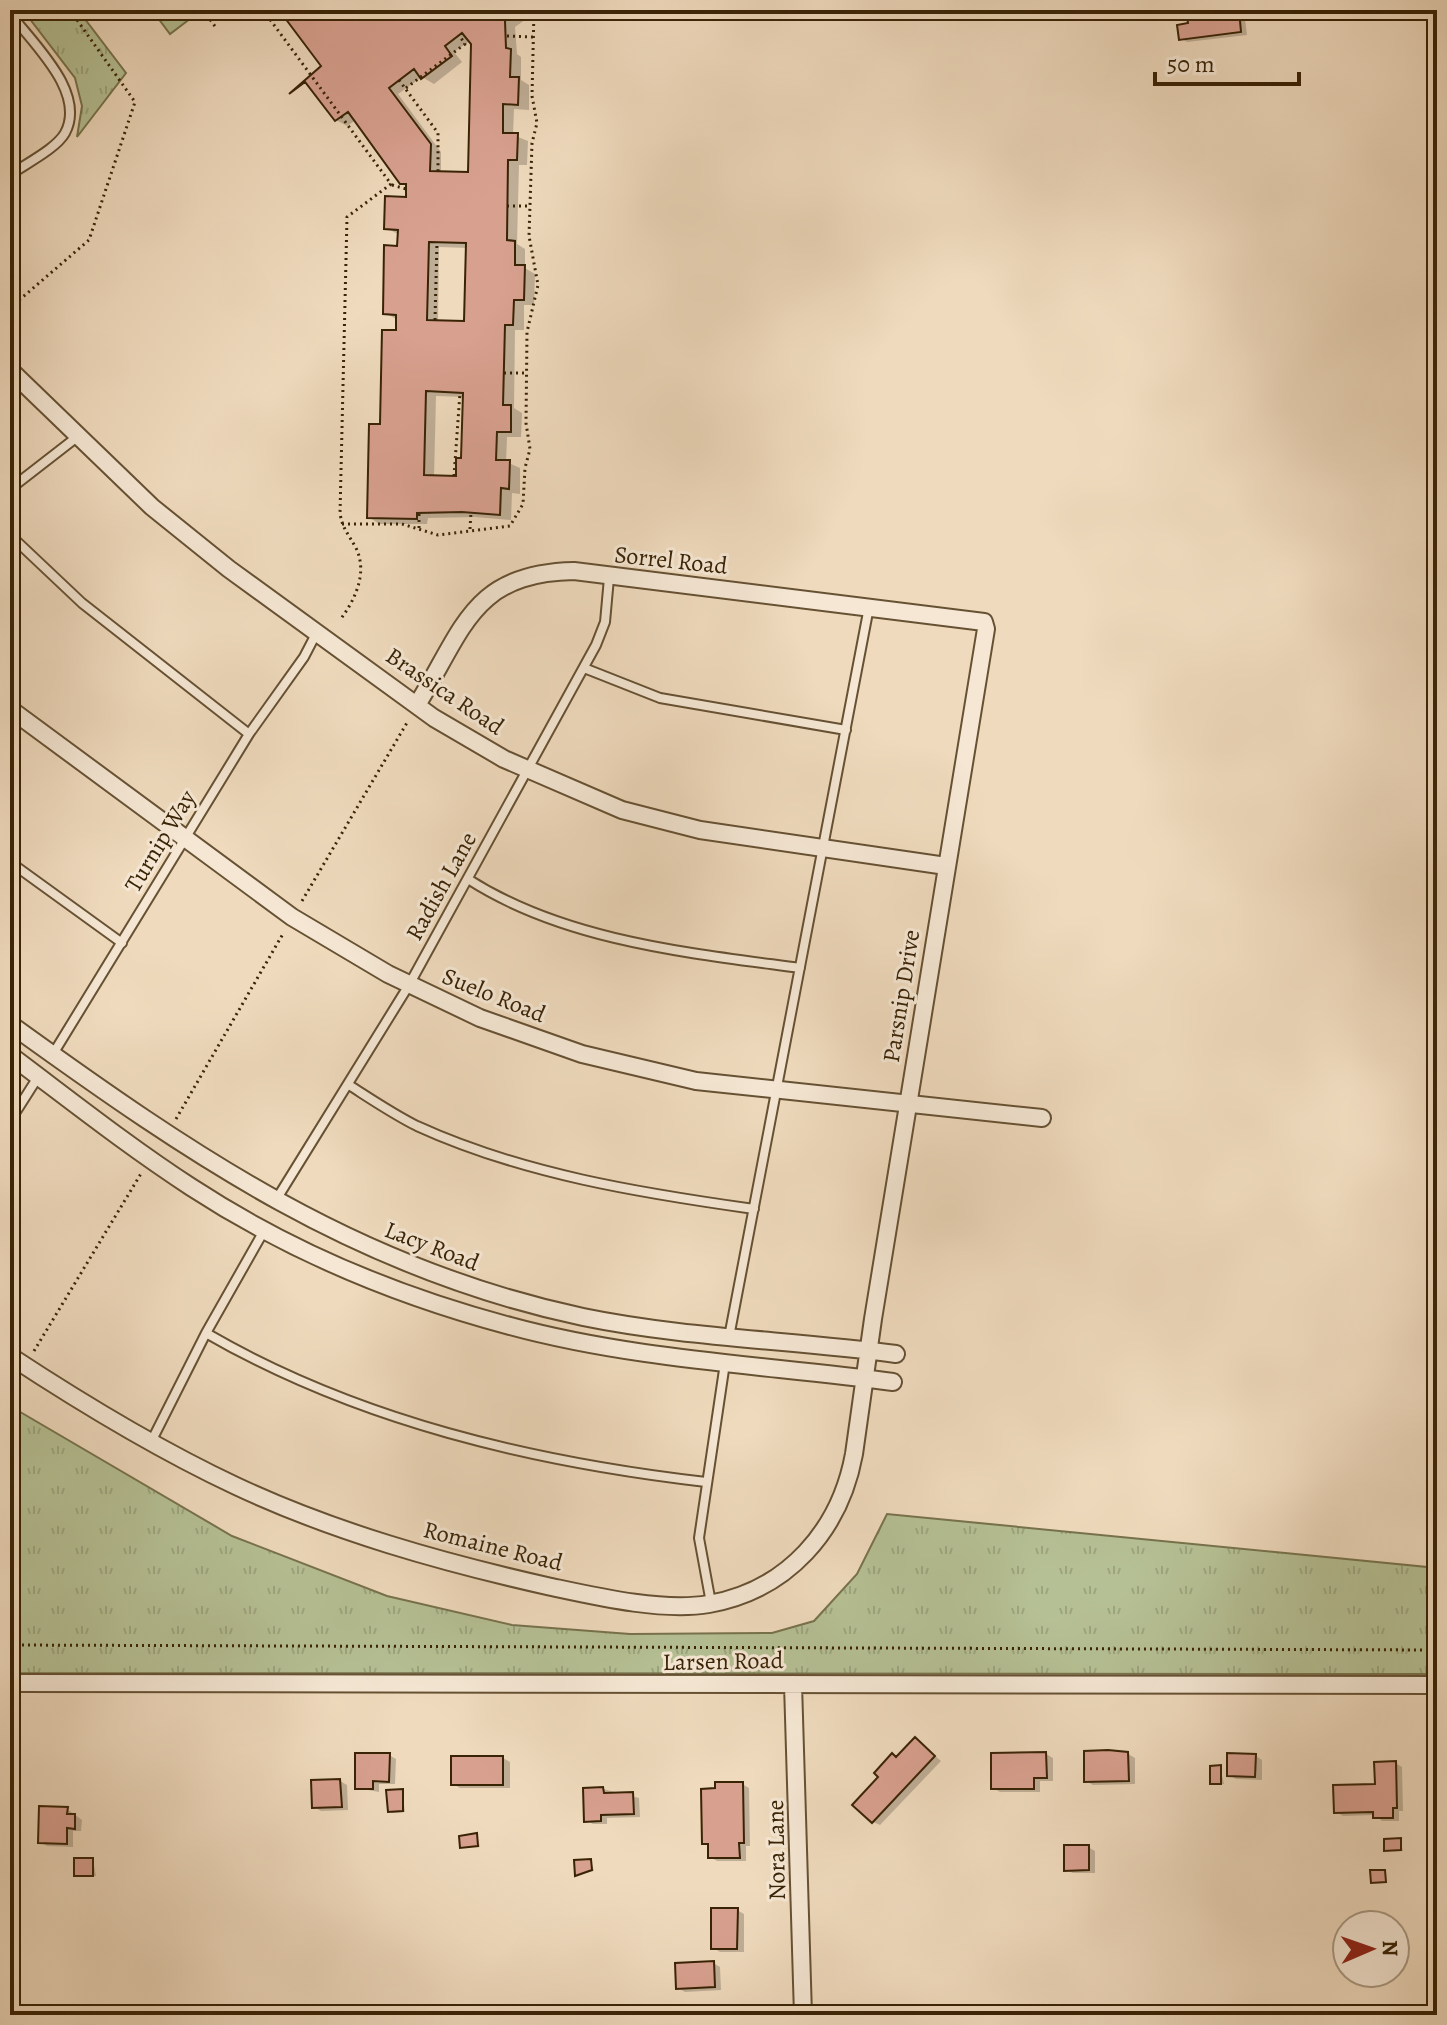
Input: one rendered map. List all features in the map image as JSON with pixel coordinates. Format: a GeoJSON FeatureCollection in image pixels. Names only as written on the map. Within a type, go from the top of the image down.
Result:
{"type":"FeatureCollection","features":[{"type":"Feature","properties":{"kind":"street","name":"Brassica Road"},"geometry":{"type":"LineString","coordinates":[[10,370],[152,507],[229,569],[318,631],[413,713],[528,771],[622,810],[700,830],[946,866]]}},
{"type":"Feature","properties":{"kind":"street","name":"Sorrel Road"},"geometry":{"type":"LineString","coordinates":[[413,713],[471,615],[486,597],[509,581],[545,572],[574,571],[609,578],[869,605],[984,622]]}},
{"type":"Feature","properties":{"kind":"street","name":"Parsnip Drive"},"geometry":{"type":"LineString","coordinates":[[865,1378],[986,629],[984,622]]}},
{"type":"Feature","properties":{"kind":"street","name":"Suelo Road"},"geometry":{"type":"LineString","coordinates":[[10,709],[292,917],[409,985],[480,1018],[582,1054],[656,1074],[1042,1118]]}},
{"type":"Feature","properties":{"kind":"street","name":"Lacy Road"},"geometry":{"type":"LineString","coordinates":[[10,1024],[185,1147],[276,1201],[381,1252],[493,1294],[611,1322],[896,1354]]}},
{"type":"Feature","properties":{"kind":"street"},"geometry":{"type":"LineString","coordinates":[[10,1055],[150,1160],[265,1229],[315,1256],[377,1283],[512,1327],[594,1344],[893,1382]]}},
{"type":"Feature","properties":{"kind":"street","name":"Romaine Road"},"geometry":{"type":"LineString","coordinates":[[10,1356],[151,1443],[289,1509],[402,1548],[504,1576],[600,1596],[674,1605],[711,1603],[765,1585],[807,1551],[830,1524],[851,1474],[865,1378]]}},
{"type":"Feature","properties":{"kind":"street","name":"Larsen Road"},"geometry":{"type":"LineString","coordinates":[[10,1683],[1437,1685]]}},
{"type":"Feature","properties":{"kind":"street","name":"Nora Lane"},"geometry":{"type":"LineString","coordinates":[[793,1684],[803,2015]]}},
{"type":"Feature","properties":{"kind":"lane"},"geometry":{"type":"LineString","coordinates":[[10,13],[62,85],[70,100],[70,117],[64,135],[10,175]]}},
{"type":"Feature","properties":{"kind":"lane"},"geometry":{"type":"LineString","coordinates":[[10,489],[77,437]]}},
{"type":"Feature","properties":{"kind":"lane"},"geometry":{"type":"LineString","coordinates":[[10,535],[82,603],[249,734]]}},
{"type":"Feature","properties":{"kind":"lane","name":"Radish Lane"},"geometry":{"type":"LineString","coordinates":[[276,1201],[409,985],[584,668],[605,622],[609,578]]}},
{"type":"Feature","properties":{"kind":"lane"},"geometry":{"type":"LineString","coordinates":[[729,1337],[869,605]]}},
{"type":"Feature","properties":{"kind":"lane","name":"Turnip Way"},"geometry":{"type":"LineString","coordinates":[[53,1055],[249,734],[307,652],[318,631]]}},
{"type":"Feature","properties":{"kind":"lane"},"geometry":{"type":"LineString","coordinates":[[584,668],[660,698],[846,730]]}},
{"type":"Feature","properties":{"kind":"lane"},"geometry":{"type":"LineString","coordinates":[[10,862],[122,943]]}},
{"type":"Feature","properties":{"kind":"lane"},"geometry":{"type":"LineString","coordinates":[[468,879],[530,910],[623,938],[690,953],[800,968]]}},
{"type":"Feature","properties":{"kind":"lane"},"geometry":{"type":"LineString","coordinates":[[10,1121],[39,1077]]}},
{"type":"Feature","properties":{"kind":"lane"},"geometry":{"type":"LineString","coordinates":[[349,1085],[417,1125],[511,1159],[621,1188],[754,1209]]}},
{"type":"Feature","properties":{"kind":"lane"},"geometry":{"type":"LineString","coordinates":[[151,1443],[206,1333],[265,1229]]}},
{"type":"Feature","properties":{"kind":"lane"},"geometry":{"type":"LineString","coordinates":[[206,1333],[294,1378],[431,1428],[546,1457],[706,1482]]}},
{"type":"Feature","properties":{"kind":"lane"},"geometry":{"type":"LineString","coordinates":[[711,1603],[699,1538],[725,1363]]}},
{"type":"Feature","properties":{"kind":"path"},"geometry":{"type":"LineString","coordinates":[[10,308],[89,240],[135,102],[70,10]]}},
{"type":"Feature","properties":{"kind":"path"},"geometry":{"type":"LineString","coordinates":[[203,10],[217,29]]}},
{"type":"Feature","properties":{"kind":"path"},"geometry":{"type":"LineString","coordinates":[[263,10],[391,184],[395,189],[406,189]]}},
{"type":"Feature","properties":{"kind":"path"},"geometry":{"type":"LineString","coordinates":[[342,524],[402,524],[444,535],[470,529],[510,526],[522,509],[525,468],[530,449],[526,423],[528,323],[538,285],[529,236],[532,143],[537,123],[532,96],[534,10]]}},
{"type":"Feature","properties":{"kind":"path"},"geometry":{"type":"LineString","coordinates":[[405,89],[465,44],[459,35]]}},
{"type":"Feature","properties":{"kind":"path"},"geometry":{"type":"LineString","coordinates":[[507,36],[533,37]]}},
{"type":"Feature","properties":{"kind":"path"},"geometry":{"type":"LineString","coordinates":[[399,80],[438,133],[438,171]]}},
{"type":"Feature","properties":{"kind":"path"},"geometry":{"type":"LineString","coordinates":[[340,620],[353,602],[360,565],[356,549],[342,524],[347,217],[391,184]]}},
{"type":"Feature","properties":{"kind":"path"},"geometry":{"type":"LineString","coordinates":[[507,206],[530,206]]}},
{"type":"Feature","properties":{"kind":"path"},"geometry":{"type":"LineString","coordinates":[[435,320],[437,242]]}},
{"type":"Feature","properties":{"kind":"path"},"geometry":{"type":"LineString","coordinates":[[504,373],[526,373]]}},
{"type":"Feature","properties":{"kind":"path"},"geometry":{"type":"LineString","coordinates":[[454,476],[460,393]]}},
{"type":"Feature","properties":{"kind":"path"},"geometry":{"type":"LineString","coordinates":[[470,529],[471,512]]}},
{"type":"Feature","properties":{"kind":"path"},"geometry":{"type":"LineString","coordinates":[[419,513],[419,528]]}},
{"type":"Feature","properties":{"kind":"path"},"geometry":{"type":"LineString","coordinates":[[303,898],[413,713]]}},
{"type":"Feature","properties":{"kind":"path"},"geometry":{"type":"LineString","coordinates":[[177,1117],[285,931]]}},
{"type":"Feature","properties":{"kind":"path"},"geometry":{"type":"LineString","coordinates":[[33,1352],[141,1174]]}},
{"type":"Feature","properties":{"kind":"path"},"geometry":{"type":"LineString","coordinates":[[10,1645],[1437,1650]]}},
{"type":"Feature","properties":{"kind":"green space"},"geometry":{"type":"Polygon","coordinates":[[[23,10],[78,10],[126,73],[77,137],[82,106],[75,78],[23,10]]]}},
{"type":"Feature","properties":{"kind":"green space"},"geometry":{"type":"Polygon","coordinates":[[[152,10],[198,10],[199,12],[170,34],[152,10]]]}},
{"type":"Feature","properties":{"kind":"green space"},"geometry":{"type":"Polygon","coordinates":[[[10,1406],[232,1536],[387,1596],[512,1625],[630,1634],[772,1633],[814,1621],[857,1574],[887,1514],[1437,1568],[1437,1674],[10,1673],[10,1406]]]}},
{"type":"Feature","properties":{"kind":"building"},"geometry":{"type":"Polygon","coordinates":[[[279,10],[519,10],[505,21],[506,48],[511,49],[510,77],[519,77],[518,105],[503,104],[503,133],[518,133],[517,160],[508,160],[507,240],[515,241],[515,265],[525,265],[524,300],[514,300],[513,325],[505,325],[503,405],[511,405],[511,432],[497,432],[496,460],[510,460],[509,489],[501,488],[500,515],[417,513],[417,519],[367,518],[369,424],[380,424],[382,330],[396,330],[396,315],[383,314],[384,245],[397,246],[398,230],[384,229],[385,196],[406,197],[406,184],[400,184],[348,112],[335,121],[305,82],[289,94],[321,66],[279,10]],[[462,33],[445,46],[452,56],[421,79],[414,69],[389,88],[431,144],[430,171],[468,172],[471,44],[462,33]],[[429,242],[427,320],[464,321],[466,243],[429,242]],[[426,391],[424,475],[456,476],[456,458],[461,458],[463,393],[426,391]]]}},
{"type":"Feature","properties":{"kind":"building"},"geometry":{"type":"Polygon","coordinates":[[[1179,10],[1239,10],[1241,32],[1179,40],[1177,25],[1188,23],[1186,11],[1179,10]]]}},
{"type":"Feature","properties":{"kind":"building"},"geometry":{"type":"Polygon","coordinates":[[[915,1737],[935,1756],[872,1823],[852,1805],[878,1777],[874,1773],[892,1753],[896,1757],[915,1737]]]}},
{"type":"Feature","properties":{"kind":"building"},"geometry":{"type":"Polygon","coordinates":[[[1084,1751],[1128,1752],[1129,1781],[1084,1782],[1084,1751]]]}},
{"type":"Feature","properties":{"kind":"building"},"geometry":{"type":"Polygon","coordinates":[[[1046,1752],[1047,1778],[1034,1778],[1034,1789],[991,1789],[991,1753],[1046,1752]]]}},
{"type":"Feature","properties":{"kind":"building"},"geometry":{"type":"Polygon","coordinates":[[[355,1753],[390,1753],[389,1782],[373,1781],[373,1789],[355,1789],[355,1753]]]}},
{"type":"Feature","properties":{"kind":"building"},"geometry":{"type":"Polygon","coordinates":[[[1227,1753],[1256,1754],[1255,1777],[1227,1776],[1227,1753]]]}},
{"type":"Feature","properties":{"kind":"building"},"geometry":{"type":"Polygon","coordinates":[[[451,1756],[503,1756],[503,1785],[451,1785],[451,1756]]]}},
{"type":"Feature","properties":{"kind":"building"},"geometry":{"type":"Polygon","coordinates":[[[1396,1761],[1397,1808],[1393,1808],[1393,1818],[1373,1818],[1373,1812],[1334,1813],[1333,1785],[1375,1784],[1374,1762],[1396,1761]]]}},
{"type":"Feature","properties":{"kind":"building"},"geometry":{"type":"Polygon","coordinates":[[[1221,1765],[1221,1784],[1210,1784],[1210,1766],[1221,1765]]]}},
{"type":"Feature","properties":{"kind":"building"},"geometry":{"type":"Polygon","coordinates":[[[340,1779],[342,1807],[312,1808],[311,1780],[340,1779]]]}},
{"type":"Feature","properties":{"kind":"building"},"geometry":{"type":"Polygon","coordinates":[[[715,1782],[743,1782],[744,1843],[739,1843],[740,1858],[708,1858],[708,1844],[702,1844],[701,1789],[715,1788],[715,1782]]]}},
{"type":"Feature","properties":{"kind":"building"},"geometry":{"type":"Polygon","coordinates":[[[603,1787],[604,1793],[633,1792],[634,1814],[601,1815],[601,1821],[584,1822],[583,1788],[603,1787]]]}},
{"type":"Feature","properties":{"kind":"building"},"geometry":{"type":"Polygon","coordinates":[[[403,1789],[403,1811],[388,1812],[386,1790],[403,1789]]]}},
{"type":"Feature","properties":{"kind":"building"},"geometry":{"type":"Polygon","coordinates":[[[39,1806],[68,1807],[67,1814],[75,1814],[75,1829],[67,1828],[67,1844],[38,1843],[39,1806]]]}},
{"type":"Feature","properties":{"kind":"building"},"geometry":{"type":"Polygon","coordinates":[[[477,1833],[478,1846],[460,1848],[459,1836],[477,1833]]]}},
{"type":"Feature","properties":{"kind":"building"},"geometry":{"type":"Polygon","coordinates":[[[1401,1838],[1401,1850],[1384,1851],[1384,1839],[1401,1838]]]}},
{"type":"Feature","properties":{"kind":"building"},"geometry":{"type":"Polygon","coordinates":[[[1064,1845],[1089,1845],[1089,1870],[1064,1871],[1064,1845]]]}},
{"type":"Feature","properties":{"kind":"building"},"geometry":{"type":"Polygon","coordinates":[[[74,1858],[93,1858],[93,1876],[74,1876],[74,1858]]]}},
{"type":"Feature","properties":{"kind":"building"},"geometry":{"type":"Polygon","coordinates":[[[591,1859],[592,1870],[575,1876],[574,1860],[591,1859]]]}},
{"type":"Feature","properties":{"kind":"building"},"geometry":{"type":"Polygon","coordinates":[[[1370,1870],[1385,1870],[1386,1882],[1371,1883],[1370,1870]]]}},
{"type":"Feature","properties":{"kind":"building"},"geometry":{"type":"Polygon","coordinates":[[[711,1908],[738,1908],[737,1949],[711,1949],[711,1908]]]}},
{"type":"Feature","properties":{"kind":"building"},"geometry":{"type":"Polygon","coordinates":[[[714,1961],[715,1987],[676,1989],[675,1963],[714,1961]]]}}]}
